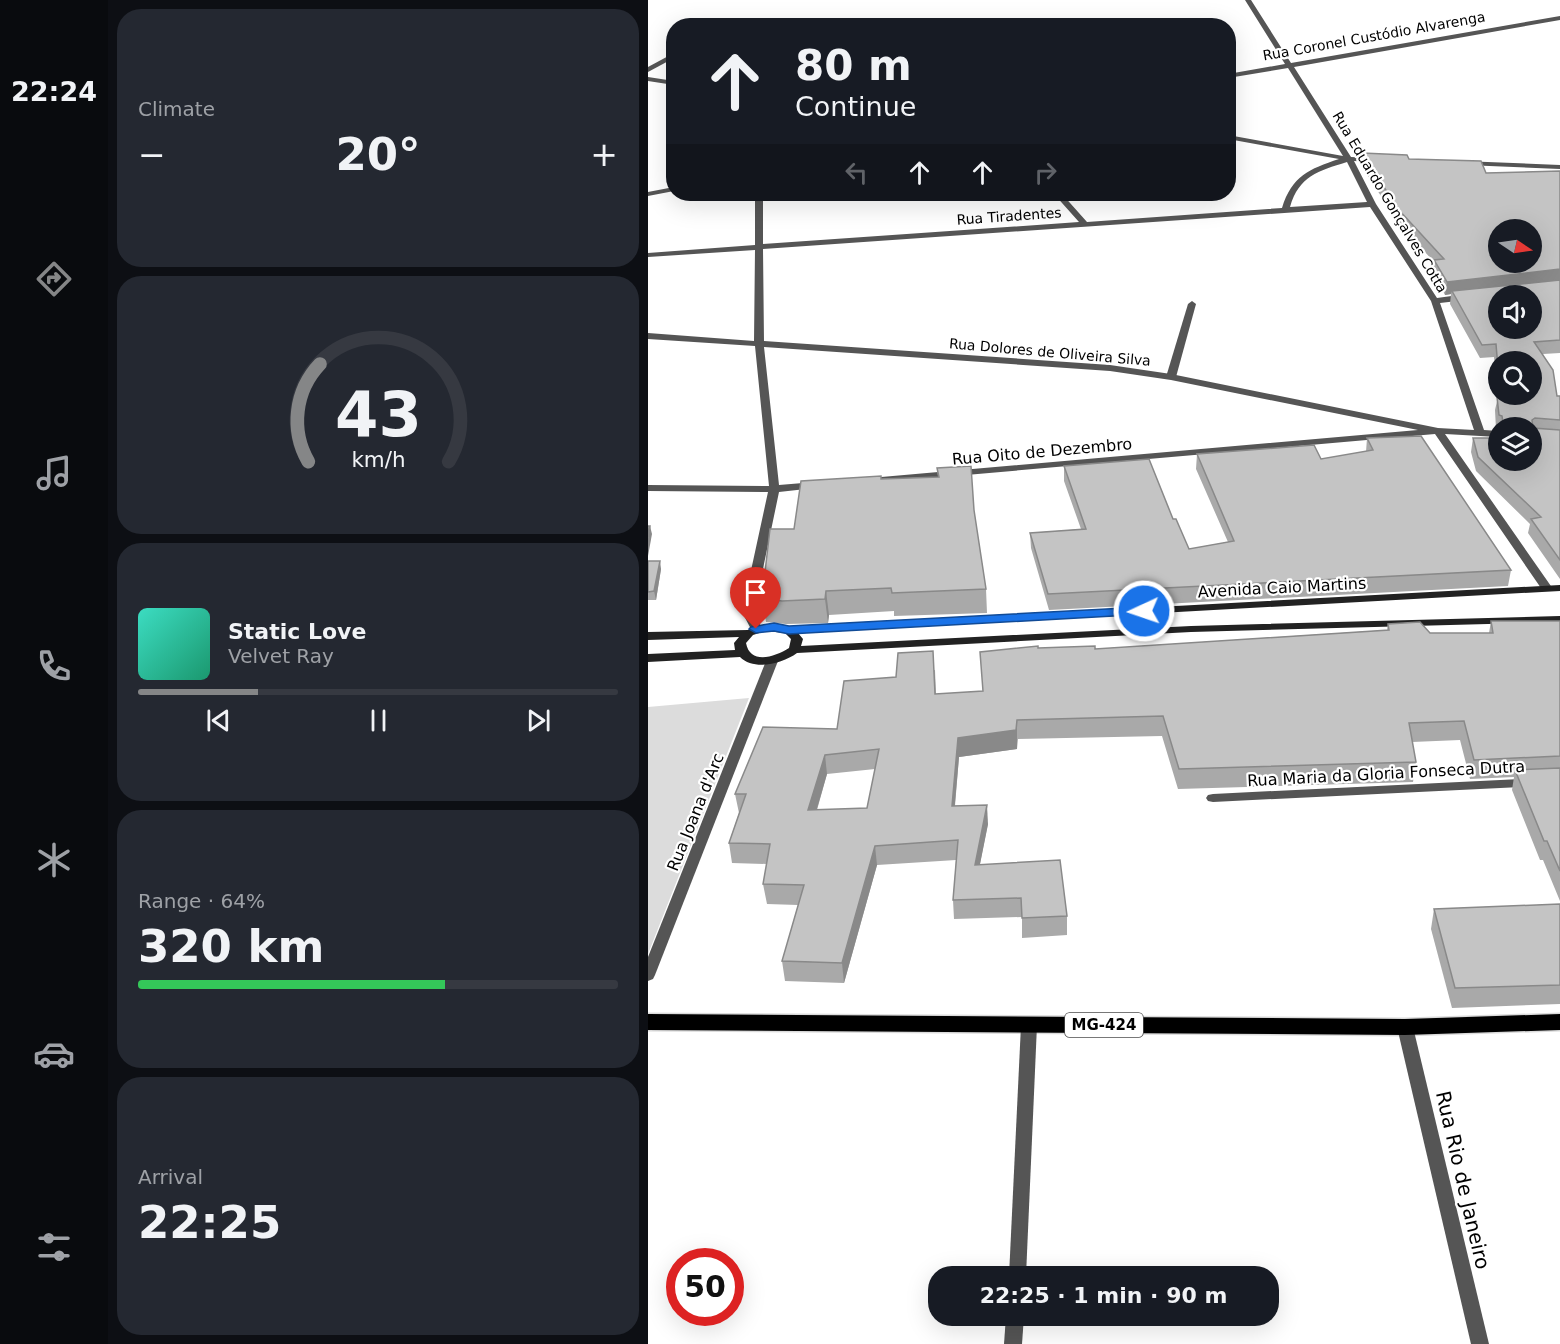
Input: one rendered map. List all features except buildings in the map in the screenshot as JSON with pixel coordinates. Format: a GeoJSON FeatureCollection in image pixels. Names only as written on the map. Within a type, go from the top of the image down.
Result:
{"type":"FeatureCollection","features":[{"type":"Feature","properties":{"kind":"highway","name":"MG-424"},"geometry":{"type":"LineString","coordinates":[[648,1022],[1405,1026],[1560,1022]]}},
{"type":"Feature","properties":{"kind":"main road","name":"Avenida Caio Martins"},"geometry":{"type":"LineString","coordinates":[[789,630],[1560,588]]}},
{"type":"Feature","properties":{"kind":"main road"},"geometry":{"type":"LineString","coordinates":[[648,658],[742,653],[754,660],[772,661],[794,650],[1191,629],[1560,619]]}},
{"type":"Feature","properties":{"kind":"main road"},"geometry":{"type":"LineString","coordinates":[[648,636],[752,631],[774,627],[789,630],[797,639],[794,650]]}},
{"type":"Feature","properties":{"kind":"main road"},"geometry":{"type":"LineString","coordinates":[[742,653],[740,643],[752,631]]}},
{"type":"Feature","properties":{"kind":"street","name":"Rua Eduardo Gonçalves Cotta"},"geometry":{"type":"LineString","coordinates":[[1248,0],[1349,159],[1372,204],[1435,301],[1480,432]]}},
{"type":"Feature","properties":{"kind":"street","name":"Rua Coronel Custódio Alvarenga"},"geometry":{"type":"LineString","coordinates":[[1236,74],[1560,18]]}},
{"type":"Feature","properties":{"kind":"street"},"geometry":{"type":"LineString","coordinates":[[648,70],[666,60]]}},
{"type":"Feature","properties":{"kind":"street"},"geometry":{"type":"LineString","coordinates":[[648,79],[666,81]]}},
{"type":"Feature","properties":{"kind":"street"},"geometry":{"type":"LineString","coordinates":[[1236,138],[1349,159],[1384,160]]}},
{"type":"Feature","properties":{"kind":"street"},"geometry":{"type":"LineString","coordinates":[[1285,210],[1289,192],[1301,179],[1317,169],[1349,159]]}},
{"type":"Feature","properties":{"kind":"street"},"geometry":{"type":"LineString","coordinates":[[1454,162],[1560,167]]}},
{"type":"Feature","properties":{"kind":"street"},"geometry":{"type":"LineString","coordinates":[[648,194],[666,191]]}},
{"type":"Feature","properties":{"kind":"street"},"geometry":{"type":"LineString","coordinates":[[752,631],[748,612],[774,489],[759,345],[759,201]]}},
{"type":"Feature","properties":{"kind":"street"},"geometry":{"type":"LineString","coordinates":[[1064,201],[1085,224]]}},
{"type":"Feature","properties":{"kind":"street","name":"Rua Tiradentes"},"geometry":{"type":"LineString","coordinates":[[648,255],[1372,204]]}},
{"type":"Feature","properties":{"kind":"street"},"geometry":{"type":"LineString","coordinates":[[1435,301],[1480,296]]}},
{"type":"Feature","properties":{"kind":"street"},"geometry":{"type":"LineString","coordinates":[[1171,377],[1192,304]]}},
{"type":"Feature","properties":{"kind":"street","name":"Rua Dolores de Oliveira Silva"},"geometry":{"type":"LineString","coordinates":[[648,336],[1110,368],[1171,377],[1438,431],[1480,432]]}},
{"type":"Feature","properties":{"kind":"street"},"geometry":{"type":"LineString","coordinates":[[1438,431],[1547,589]]}},
{"type":"Feature","properties":{"kind":"street","name":"Rua Oito de Dezembro"},"geometry":{"type":"LineString","coordinates":[[857,482],[1438,431]]}},
{"type":"Feature","properties":{"kind":"street"},"geometry":{"type":"LineString","coordinates":[[1480,432],[1488,433]]}},
{"type":"Feature","properties":{"kind":"street"},"geometry":{"type":"LineString","coordinates":[[648,488],[774,489],[821,485]]}},
{"type":"Feature","properties":{"kind":"street","name":"Rua Joana d'Arc"},"geometry":{"type":"LineString","coordinates":[[648,975],[772,661]]}},
{"type":"Feature","properties":{"kind":"street","name":"Rua Maria da Gloria Fonseca Dutra"},"geometry":{"type":"LineString","coordinates":[[1213,798],[1560,781]]}},
{"type":"Feature","properties":{"kind":"street"},"geometry":{"type":"LineString","coordinates":[[1017,1266],[1029,1025]]}},
{"type":"Feature","properties":{"kind":"street","name":"Rua Rio de Janeiro"},"geometry":{"type":"LineString","coordinates":[[1405,1026],[1480,1344]]}},
{"type":"Feature","properties":{"kind":"street"},"geometry":{"type":"LineString","coordinates":[[1013,1344],[1014,1326]]}},
{"type":"Feature","properties":{"kind":"shaded area"},"geometry":{"type":"Polygon","coordinates":[[[749,698],[648,954],[648,707],[749,698]]]}},
{"type":"Feature","properties":{"kind":"route"},"geometry":{"type":"LineString","coordinates":[[756,629],[782,627],[789,630],[1144,611]]}}]}
